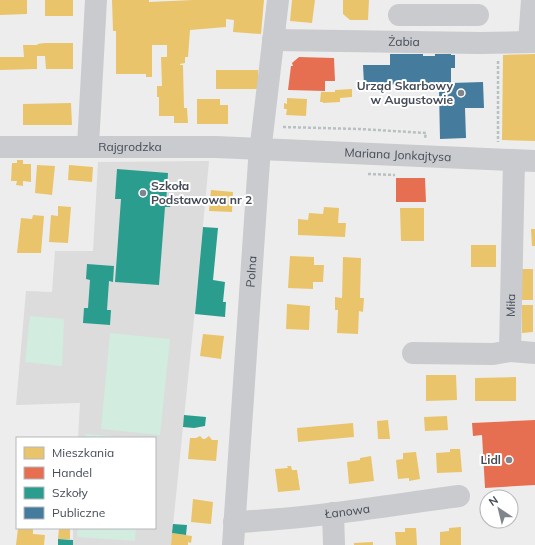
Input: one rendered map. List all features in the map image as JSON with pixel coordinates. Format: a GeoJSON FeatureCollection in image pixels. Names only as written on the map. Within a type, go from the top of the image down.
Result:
{"type":"FeatureCollection","features":[{"type":"Feature","properties":{"kind":"street"},"geometry":{"type":"LineString","coordinates":[[88,146],[96,0]]}},
{"type":"Feature","properties":{"kind":"street","name":"Polna"},"geometry":{"type":"LineString","coordinates":[[233,545],[260,149],[278,0]]}},
{"type":"Feature","properties":{"kind":"street"},"geometry":{"type":"LineString","coordinates":[[451,0],[475,8],[489,42]]}},
{"type":"Feature","properties":{"kind":"street"},"geometry":{"type":"LineString","coordinates":[[532,0],[532,42]]}},
{"type":"Feature","properties":{"kind":"street"},"geometry":{"type":"LineString","coordinates":[[399,42],[396,7],[475,8]]}},
{"type":"Feature","properties":{"kind":"street","name":"Żabia"},"geometry":{"type":"LineString","coordinates":[[273,40],[532,42]]}},
{"type":"Feature","properties":{"kind":"street","name":"Rajgrodzka"},"geometry":{"type":"LineString","coordinates":[[0,147],[88,146],[216,147],[260,149]]}},
{"type":"Feature","properties":{"kind":"street","name":"Mariana Jonkajtysa"},"geometry":{"type":"LineString","coordinates":[[260,149],[516,161]]}},
{"type":"Feature","properties":{"kind":"street","name":"Miła"},"geometry":{"type":"LineString","coordinates":[[510,351],[516,161]]}},
{"type":"Feature","properties":{"kind":"street"},"geometry":{"type":"LineString","coordinates":[[412,353],[492,354],[510,351],[535,353]]}},
{"type":"Feature","properties":{"kind":"street","name":"Łanowa"},"geometry":{"type":"LineString","coordinates":[[234,522],[255,522],[333,513],[459,496]]}},
{"type":"Feature","properties":{"kind":"street"},"geometry":{"type":"LineString","coordinates":[[333,513],[334,545]]}},
{"type":"Feature","properties":{"kind":"path"},"geometry":{"type":"LineString","coordinates":[[489,42],[516,161]]}},
{"type":"Feature","properties":{"kind":"shaded area"},"geometry":{"type":"Polygon","coordinates":[[[209,161],[171,545],[73,545],[73,529],[156,529],[156,437],[78,437],[80,403],[16,405],[26,291],[52,292],[55,251],[93,251],[98,162],[209,161]]]}},
{"type":"Feature","properties":{"kind":"green space"},"geometry":{"type":"Polygon","coordinates":[[[30,316],[64,319],[62,366],[25,362],[30,316]]]}},
{"type":"Feature","properties":{"kind":"green space"},"geometry":{"type":"Polygon","coordinates":[[[110,333],[170,339],[160,435],[101,429],[110,333]]]}},
{"type":"Feature","properties":{"kind":"green space"},"geometry":{"type":"Polygon","coordinates":[[[85,434],[125,437],[85,437],[85,434]]]}},
{"type":"Feature","properties":{"kind":"green space"},"geometry":{"type":"Polygon","coordinates":[[[78,529],[136,529],[135,541],[77,537],[78,529]]]}},
{"type":"Feature","properties":{"kind":"building: Mieszkania"},"geometry":{"type":"Polygon","coordinates":[[[0,0],[27,0],[27,14],[0,15],[0,0]]]}},
{"type":"Feature","properties":{"kind":"building: Mieszkania"},"geometry":{"type":"Polygon","coordinates":[[[45,0],[73,0],[73,16],[45,16],[45,0]]]}},
{"type":"Feature","properties":{"kind":"building: Mieszkania"},"geometry":{"type":"Polygon","coordinates":[[[112,0],[149,0],[149,2],[193,0],[264,0],[261,34],[233,32],[234,20],[226,19],[226,27],[190,30],[188,57],[185,57],[185,63],[180,64],[183,65],[184,108],[187,108],[188,123],[174,123],[174,116],[159,116],[159,97],[157,97],[157,86],[162,86],[161,57],[167,57],[167,45],[152,45],[152,77],[146,77],[146,74],[116,74],[116,31],[113,31],[112,0]]]}},
{"type":"Feature","properties":{"kind":"building: Mieszkania"},"geometry":{"type":"Polygon","coordinates":[[[292,0],[315,0],[312,23],[290,21],[292,0]]]}},
{"type":"Feature","properties":{"kind":"building: Mieszkania"},"geometry":{"type":"Polygon","coordinates":[[[343,0],[369,0],[368,20],[350,20],[343,14],[343,0]]]}},
{"type":"Feature","properties":{"kind":"building: Mieszkania"},"geometry":{"type":"Polygon","coordinates":[[[73,43],[73,69],[46,69],[45,56],[37,56],[37,69],[0,70],[0,57],[24,57],[23,45],[38,45],[37,44],[73,43]]]}},
{"type":"Feature","properties":{"kind":"building: Mieszkania"},"geometry":{"type":"Polygon","coordinates":[[[535,54],[535,141],[502,140],[503,55],[535,54]]]}},
{"type":"Feature","properties":{"kind":"building: Mieszkania"},"geometry":{"type":"Polygon","coordinates":[[[216,70],[258,70],[258,89],[216,89],[216,70]]]}},
{"type":"Feature","properties":{"kind":"building: Mieszkania"},"geometry":{"type":"Polygon","coordinates":[[[352,89],[352,97],[340,98],[340,102],[320,102],[321,92],[335,92],[335,90],[352,89]]]}},
{"type":"Feature","properties":{"kind":"building: Mieszkania"},"geometry":{"type":"Polygon","coordinates":[[[287,98],[307,99],[306,116],[286,115],[287,109],[284,109],[284,103],[287,104],[287,98]]]}},
{"type":"Feature","properties":{"kind":"building: Mieszkania"},"geometry":{"type":"Polygon","coordinates":[[[197,99],[220,99],[220,105],[228,105],[228,124],[197,124],[197,99]]]}},
{"type":"Feature","properties":{"kind":"building: Mieszkania"},"geometry":{"type":"Polygon","coordinates":[[[71,103],[72,125],[23,125],[23,104],[71,103]]]}},
{"type":"Feature","properties":{"kind":"building: Mieszkania"},"geometry":{"type":"Polygon","coordinates":[[[17,160],[23,160],[23,164],[31,164],[31,182],[23,181],[23,186],[16,185],[17,181],[11,181],[12,163],[17,163],[17,160]]]}},
{"type":"Feature","properties":{"kind":"building: Mieszkania"},"geometry":{"type":"Polygon","coordinates":[[[37,165],[55,166],[52,195],[35,193],[37,165]]]}},
{"type":"Feature","properties":{"kind":"building: Mieszkania"},"geometry":{"type":"Polygon","coordinates":[[[69,165],[93,167],[92,182],[68,180],[69,165]]]}},
{"type":"Feature","properties":{"kind":"building: Mieszkania"},"geometry":{"type":"Polygon","coordinates":[[[211,190],[233,192],[232,212],[209,211],[211,190]]]}},
{"type":"Feature","properties":{"kind":"building: Mieszkania"},"geometry":{"type":"Polygon","coordinates":[[[58,206],[71,207],[68,243],[49,242],[51,215],[58,216],[58,206]]]}},
{"type":"Feature","properties":{"kind":"building: Mieszkania"},"geometry":{"type":"Polygon","coordinates":[[[324,207],[339,208],[338,223],[346,223],[345,237],[298,235],[298,219],[308,220],[309,213],[323,214],[324,207]]]}},
{"type":"Feature","properties":{"kind":"building: Mieszkania"},"geometry":{"type":"Polygon","coordinates":[[[400,208],[424,208],[424,241],[401,241],[400,208]]]}},
{"type":"Feature","properties":{"kind":"building: Mieszkania"},"geometry":{"type":"Polygon","coordinates":[[[33,215],[44,216],[41,253],[17,253],[21,218],[32,219],[33,215]]]}},
{"type":"Feature","properties":{"kind":"building: Mieszkania"},"geometry":{"type":"Polygon","coordinates":[[[531,229],[535,229],[535,246],[532,246],[531,229]]]}},
{"type":"Feature","properties":{"kind":"building: Mieszkania"},"geometry":{"type":"Polygon","coordinates":[[[471,245],[496,245],[496,267],[471,267],[471,245]]]}},
{"type":"Feature","properties":{"kind":"building: Mieszkania"},"geometry":{"type":"Polygon","coordinates":[[[290,256],[314,257],[314,265],[324,265],[323,282],[313,282],[313,289],[288,288],[290,256]]]}},
{"type":"Feature","properties":{"kind":"building: Mieszkania"},"geometry":{"type":"Polygon","coordinates":[[[343,257],[361,258],[360,298],[364,298],[363,312],[359,311],[358,334],[337,333],[338,310],[335,310],[335,297],[342,298],[343,257]]]}},
{"type":"Feature","properties":{"kind":"building: Mieszkania"},"geometry":{"type":"Polygon","coordinates":[[[522,269],[533,269],[533,300],[522,300],[522,269]]]}},
{"type":"Feature","properties":{"kind":"building: Mieszkania"},"geometry":{"type":"Polygon","coordinates":[[[287,304],[310,306],[309,330],[286,329],[287,304]]]}},
{"type":"Feature","properties":{"kind":"building: Mieszkania"},"geometry":{"type":"Polygon","coordinates":[[[522,305],[533,305],[533,332],[522,333],[522,305]]]}},
{"type":"Feature","properties":{"kind":"building: Mieszkania"},"geometry":{"type":"Polygon","coordinates":[[[203,334],[224,336],[221,359],[200,356],[203,334]]]}},
{"type":"Feature","properties":{"kind":"building: Mieszkania"},"geometry":{"type":"Polygon","coordinates":[[[426,375],[456,375],[457,400],[426,401],[426,375]]]}},
{"type":"Feature","properties":{"kind":"building: Mieszkania"},"geometry":{"type":"Polygon","coordinates":[[[516,377],[516,401],[475,401],[475,378],[516,377]]]}},
{"type":"Feature","properties":{"kind":"building: Mieszkania"},"geometry":{"type":"Polygon","coordinates":[[[447,416],[448,430],[425,431],[424,417],[447,416]]]}},
{"type":"Feature","properties":{"kind":"building: Mieszkania"},"geometry":{"type":"Polygon","coordinates":[[[388,420],[390,439],[378,439],[377,421],[388,420]]]}},
{"type":"Feature","properties":{"kind":"building: Mieszkania"},"geometry":{"type":"Polygon","coordinates":[[[353,423],[354,437],[298,442],[297,428],[353,423]]]}},
{"type":"Feature","properties":{"kind":"building: Mieszkania"},"geometry":{"type":"Polygon","coordinates":[[[200,436],[203,439],[209,436],[212,440],[218,440],[216,461],[188,459],[190,438],[200,436]]]}},
{"type":"Feature","properties":{"kind":"building: Mieszkania"},"geometry":{"type":"Polygon","coordinates":[[[450,449],[460,449],[462,472],[437,473],[436,453],[450,452],[450,449]]]}},
{"type":"Feature","properties":{"kind":"building: Mieszkania"},"geometry":{"type":"Polygon","coordinates":[[[416,452],[420,479],[409,481],[409,478],[398,479],[396,460],[403,459],[403,453],[416,452]]]}},
{"type":"Feature","properties":{"kind":"building: Mieszkania"},"geometry":{"type":"Polygon","coordinates":[[[371,456],[374,481],[349,484],[347,462],[360,460],[360,458],[371,456]]]}},
{"type":"Feature","properties":{"kind":"building: Mieszkania"},"geometry":{"type":"Polygon","coordinates":[[[287,466],[291,466],[292,470],[297,470],[300,490],[278,492],[275,469],[288,468],[287,466]]]}},
{"type":"Feature","properties":{"kind":"building: Mieszkania"},"geometry":{"type":"Polygon","coordinates":[[[193,499],[213,502],[211,524],[191,522],[193,499]]]}},
{"type":"Feature","properties":{"kind":"building: Mieszkania"},"geometry":{"type":"Polygon","coordinates":[[[461,527],[461,545],[440,545],[440,532],[449,531],[449,528],[461,527]]]}},
{"type":"Feature","properties":{"kind":"building: Mieszkania"},"geometry":{"type":"Polygon","coordinates":[[[405,528],[416,528],[417,545],[396,545],[395,532],[405,532],[405,528]]]}},
{"type":"Feature","properties":{"kind":"building: Mieszkania"},"geometry":{"type":"Polygon","coordinates":[[[18,529],[33,529],[33,534],[45,535],[44,545],[16,545],[18,529]]]}},
{"type":"Feature","properties":{"kind":"building: Mieszkania"},"geometry":{"type":"Polygon","coordinates":[[[59,529],[70,529],[70,539],[58,539],[59,529]]]}},
{"type":"Feature","properties":{"kind":"building: Mieszkania"},"geometry":{"type":"Polygon","coordinates":[[[172,533],[192,536],[191,543],[188,542],[188,545],[171,545],[172,533]]]}},
{"type":"Feature","properties":{"kind":"building: Mieszkania"},"geometry":{"type":"Polygon","coordinates":[[[373,542],[373,545],[354,545],[354,543],[373,542]]]}},
{"type":"Feature","properties":{"kind":"building: Handel"},"geometry":{"type":"Polygon","coordinates":[[[299,57],[334,58],[335,81],[325,81],[325,91],[288,90],[291,66],[293,66],[292,63],[299,57]]]}},
{"type":"Feature","properties":{"kind":"building: Handel"},"geometry":{"type":"Polygon","coordinates":[[[396,178],[425,178],[426,202],[396,202],[396,178]]]}},
{"type":"Feature","properties":{"kind":"building: Handel","name":"Lidl"},"geometry":{"type":"Polygon","coordinates":[[[535,420],[535,485],[485,488],[482,435],[473,436],[472,423],[535,420]]]}},
{"type":"Feature","properties":{"kind":"building: Szkoły"},"geometry":{"type":"Polygon","coordinates":[[[117,169],[168,173],[166,204],[171,204],[170,207],[165,207],[159,285],[115,282],[121,199],[115,199],[117,169]]]}},
{"type":"Feature","properties":{"kind":"building: Szkoły"},"geometry":{"type":"Polygon","coordinates":[[[203,227],[218,228],[213,280],[225,282],[223,302],[226,302],[225,317],[195,314],[203,227]]]}},
{"type":"Feature","properties":{"kind":"building: Szkoły"},"geometry":{"type":"Polygon","coordinates":[[[87,264],[114,266],[113,282],[109,281],[107,310],[111,310],[110,325],[83,323],[84,308],[88,308],[90,280],[86,279],[87,264]]]}},
{"type":"Feature","properties":{"kind":"building: Szkoły"},"geometry":{"type":"Polygon","coordinates":[[[184,415],[206,417],[205,426],[194,428],[183,427],[184,415]]]}},
{"type":"Feature","properties":{"kind":"building: Szkoły"},"geometry":{"type":"Polygon","coordinates":[[[173,524],[187,525],[186,535],[172,533],[173,524]]]}},
{"type":"Feature","properties":{"kind":"building: Szkoły"},"geometry":{"type":"Polygon","coordinates":[[[58,539],[73,540],[73,545],[58,545],[58,539]]]}},
{"type":"Feature","properties":{"kind":"building: Publiczne","name":"Urząd Skarbowy w Augustowie"},"geometry":{"type":"Polygon","coordinates":[[[390,54],[423,54],[423,56],[435,56],[435,54],[455,55],[455,68],[451,68],[451,83],[483,82],[484,108],[465,108],[466,138],[440,139],[439,89],[430,89],[430,84],[364,85],[363,65],[390,65],[390,54]]]}},
{"type":"Feature","properties":{"kind":"place","name":"Urząd Skarbowy w Augustowie"},"geometry":{"type":"Point","coordinates":[461,93]}},
{"type":"Feature","properties":{"kind":"place","name":"Szkoła Podstawowa nr 2"},"geometry":{"type":"Point","coordinates":[143,193]}},
{"type":"Feature","properties":{"kind":"place","name":"Lidl"},"geometry":{"type":"Point","coordinates":[509,460]}}]}
